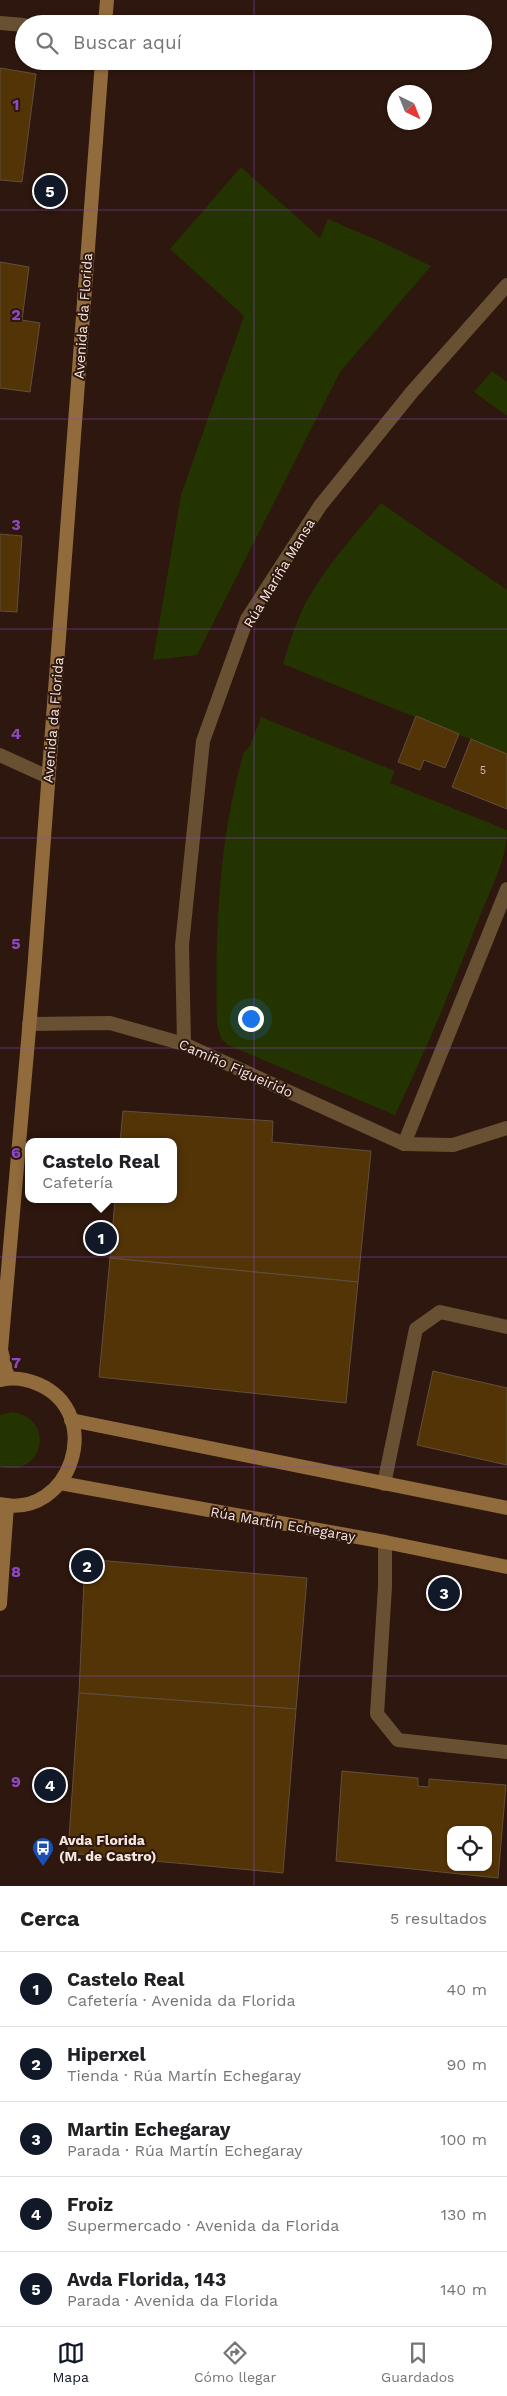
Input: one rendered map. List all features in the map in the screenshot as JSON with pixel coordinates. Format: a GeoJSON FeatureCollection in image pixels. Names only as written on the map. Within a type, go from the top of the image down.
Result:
{"type":"FeatureCollection","features":[{"type":"Feature","properties":{"kind":"main road"},"geometry":{"type":"LineString","coordinates":[[105,15],[106,0]]}},
{"type":"Feature","properties":{"kind":"main road","name":"Avenida da Florida"},"geometry":{"type":"LineString","coordinates":[[4,1379],[0,1350],[29,1024],[101,70]]}},
{"type":"Feature","properties":{"kind":"main road"},"geometry":{"type":"LineString","coordinates":[[0,1604],[4,1505],[27,1504],[45,1496],[60,1484],[69,1469],[74,1453],[75,1436],[72,1420],[62,1402],[47,1388],[29,1380],[4,1379]]}},
{"type":"Feature","properties":{"kind":"main road"},"geometry":{"type":"LineString","coordinates":[[72,1420],[507,1508]]}},
{"type":"Feature","properties":{"kind":"main road","name":"Rúa Martín Echegaray"},"geometry":{"type":"LineString","coordinates":[[60,1484],[385,1542],[507,1567]]}},
{"type":"Feature","properties":{"kind":"street"},"geometry":{"type":"LineString","coordinates":[[0,23],[15,24]]}},
{"type":"Feature","properties":{"kind":"street","name":"Rúa Mariña Mansa"},"geometry":{"type":"LineString","coordinates":[[184,1044],[182,945],[203,741],[247,619],[320,506],[412,392],[507,285]]}},
{"type":"Feature","properties":{"kind":"street"},"geometry":{"type":"LineString","coordinates":[[0,754],[48,778]]}},
{"type":"Feature","properties":{"kind":"street"},"geometry":{"type":"LineString","coordinates":[[404,1144],[507,889]]}},
{"type":"Feature","properties":{"kind":"street","name":"Camiño Figueirido"},"geometry":{"type":"LineString","coordinates":[[29,1024],[110,1023],[184,1044],[404,1144],[453,1145],[507,1128]]}},
{"type":"Feature","properties":{"kind":"street"},"geometry":{"type":"LineString","coordinates":[[384,1484],[416,1329],[440,1312],[507,1327]]}},
{"type":"Feature","properties":{"kind":"street"},"geometry":{"type":"LineString","coordinates":[[385,1542],[386,1587],[377,1714],[398,1740],[507,1752]]}},
{"type":"Feature","properties":{"kind":"green space"},"geometry":{"type":"Polygon","coordinates":[[[241,167],[320,238],[328,219],[431,266],[340,372],[197,655],[153,660],[181,495],[244,316],[170,249],[241,167]]]}},
{"type":"Feature","properties":{"kind":"green space"},"geometry":{"type":"Polygon","coordinates":[[[492,371],[507,382],[507,416],[474,392],[492,371]]]}},
{"type":"Feature","properties":{"kind":"green space"},"geometry":{"type":"Polygon","coordinates":[[[381,503],[507,590],[507,754],[283,664],[296,625],[309,597],[337,556],[381,503]]]}},
{"type":"Feature","properties":{"kind":"green space"},"geometry":{"type":"Polygon","coordinates":[[[261,717],[395,771],[390,783],[507,830],[504,852],[498,873],[418,1066],[395,1115],[228,1045],[222,1040],[217,1026],[218,923],[224,853],[235,785],[244,752],[250,746],[261,717]]]}},
{"type":"Feature","properties":{"kind":"green space"},"geometry":{"type":"Polygon","coordinates":[[[13,1412],[27,1417],[36,1426],[39,1436],[39,1447],[34,1457],[26,1465],[14,1468],[0,1466],[0,1415],[13,1412]]]}},
{"type":"Feature","properties":{"kind":"building"},"geometry":{"type":"Polygon","coordinates":[[[0,68],[36,74],[22,182],[0,180],[0,68]]]}},
{"type":"Feature","properties":{"kind":"building"},"geometry":{"type":"Polygon","coordinates":[[[0,262],[29,267],[22,320],[40,323],[30,392],[0,388],[0,262]]]}},
{"type":"Feature","properties":{"kind":"building"},"geometry":{"type":"Polygon","coordinates":[[[0,534],[22,536],[17,612],[0,611],[0,534]]]}},
{"type":"Feature","properties":{"kind":"building"},"geometry":{"type":"Polygon","coordinates":[[[416,716],[459,734],[445,768],[424,760],[420,770],[398,762],[416,716]]]}},
{"type":"Feature","properties":{"kind":"building"},"geometry":{"type":"Polygon","coordinates":[[[471,739],[507,754],[507,809],[452,787],[471,739]]]}},
{"type":"Feature","properties":{"kind":"building"},"geometry":{"type":"Polygon","coordinates":[[[123,1111],[273,1121],[272,1142],[371,1151],[358,1282],[110,1258],[115,1203],[177,1203],[177,1138],[120,1138],[123,1111]]]}},
{"type":"Feature","properties":{"kind":"building"},"geometry":{"type":"Polygon","coordinates":[[[110,1258],[358,1282],[346,1403],[99,1377],[110,1258]]]}},
{"type":"Feature","properties":{"kind":"building"},"geometry":{"type":"Polygon","coordinates":[[[433,1371],[507,1388],[507,1465],[417,1445],[433,1371]]]}},
{"type":"Feature","properties":{"kind":"building"},"geometry":{"type":"Polygon","coordinates":[[[85,1559],[307,1578],[296,1709],[79,1693],[85,1559]]]}},
{"type":"Feature","properties":{"kind":"building"},"geometry":{"type":"Polygon","coordinates":[[[79,1693],[296,1709],[283,1873],[68,1853],[79,1693]]]}},
{"type":"Feature","properties":{"kind":"building"},"geometry":{"type":"Polygon","coordinates":[[[342,1771],[418,1778],[418,1786],[429,1787],[429,1779],[506,1785],[498,1878],[336,1861],[342,1771]]]}},
{"type":"Feature","properties":{"kind":"place","name":"Avda Florida, 143"},"geometry":{"type":"Point","coordinates":[50,191]}},
{"type":"Feature","properties":{"kind":"place","name":"Castelo Real"},"geometry":{"type":"Point","coordinates":[101,1238]}},
{"type":"Feature","properties":{"kind":"place","name":"Hiperxel"},"geometry":{"type":"Point","coordinates":[87,1566]}},
{"type":"Feature","properties":{"kind":"place","name":"Martin Echegaray"},"geometry":{"type":"Point","coordinates":[444,1593]}},
{"type":"Feature","properties":{"kind":"place","name":"Froiz"},"geometry":{"type":"Point","coordinates":[50,1785]}},
{"type":"Feature","properties":{"kind":"place","name":"Avda Florida (M. de Castro)"},"geometry":{"type":"Point","coordinates":[43,1867]}}]}
